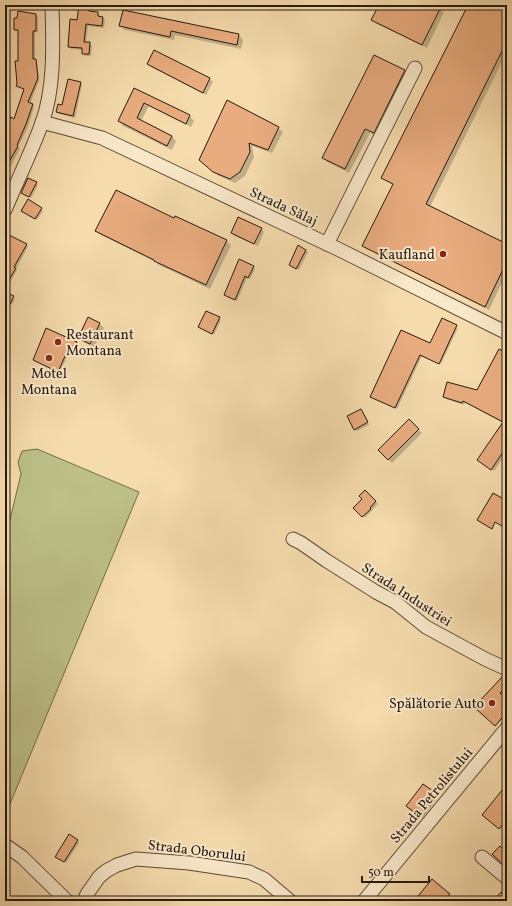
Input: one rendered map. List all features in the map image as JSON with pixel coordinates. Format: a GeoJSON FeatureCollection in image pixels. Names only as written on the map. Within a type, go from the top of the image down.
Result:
{"type":"FeatureCollection","features":[{"type":"Feature","properties":{"kind":"street"},"geometry":{"type":"LineString","coordinates":[[5,210],[42,122],[51,80],[53,40],[52,5]]}},
{"type":"Feature","properties":{"kind":"street"},"geometry":{"type":"LineString","coordinates":[[328,244],[415,68]]}},
{"type":"Feature","properties":{"kind":"street","name":"Strada Sălaj"},"geometry":{"type":"LineString","coordinates":[[42,122],[102,138],[328,244],[507,333]]}},
{"type":"Feature","properties":{"kind":"street","name":"Strada Industriei"},"geometry":{"type":"LineString","coordinates":[[293,539],[376,592],[395,602],[426,627],[485,659],[507,669]]}},
{"type":"Feature","properties":{"kind":"street","name":"Strada Petrolistului"},"geometry":{"type":"LineString","coordinates":[[364,901],[507,728]]}},
{"type":"Feature","properties":{"kind":"street"},"geometry":{"type":"LineString","coordinates":[[5,845],[22,857],[67,901]]}},
{"type":"Feature","properties":{"kind":"street"},"geometry":{"type":"LineString","coordinates":[[482,857],[507,878]]}},
{"type":"Feature","properties":{"kind":"street","name":"Strada Oborului"},"geometry":{"type":"LineString","coordinates":[[84,901],[87,894],[106,871],[117,865],[136,859],[188,863],[249,872],[264,879],[290,901]]}},
{"type":"Feature","properties":{"kind":"green space"},"geometry":{"type":"Polygon","coordinates":[[[37,449],[139,492],[5,816],[5,540],[21,474],[18,462],[22,451],[37,449]]]}},
{"type":"Feature","properties":{"kind":"building"},"geometry":{"type":"Polygon","coordinates":[[[79,5],[89,5],[89,11],[98,12],[98,16],[103,17],[102,26],[86,24],[84,42],[90,42],[89,54],[82,54],[82,48],[68,47],[70,19],[77,20],[79,5]]]}},
{"type":"Feature","properties":{"kind":"building"},"geometry":{"type":"Polygon","coordinates":[[[379,5],[436,5],[441,7],[422,45],[371,20],[379,5]]]}},
{"type":"Feature","properties":{"kind":"building"},"geometry":{"type":"Polygon","coordinates":[[[468,5],[507,5],[507,41],[426,204],[507,244],[507,261],[485,307],[362,246],[393,184],[381,178],[468,5]]]}},
{"type":"Feature","properties":{"kind":"building"},"geometry":{"type":"Polygon","coordinates":[[[123,10],[239,34],[237,45],[171,31],[170,37],[119,26],[123,10]]]}},
{"type":"Feature","properties":{"kind":"building"},"geometry":{"type":"Polygon","coordinates":[[[18,11],[36,14],[36,31],[33,31],[33,59],[36,59],[38,78],[28,102],[33,104],[26,124],[17,145],[18,146],[5,169],[5,129],[11,117],[14,119],[24,89],[16,86],[15,61],[18,61],[18,30],[14,30],[14,18],[17,18],[18,11]]]}},
{"type":"Feature","properties":{"kind":"building"},"geometry":{"type":"Polygon","coordinates":[[[154,50],[210,78],[203,93],[147,64],[154,50]]]}},
{"type":"Feature","properties":{"kind":"building"},"geometry":{"type":"Polygon","coordinates":[[[374,55],[405,70],[374,133],[365,129],[345,169],[322,158],[374,55]]]}},
{"type":"Feature","properties":{"kind":"building"},"geometry":{"type":"Polygon","coordinates":[[[68,79],[81,82],[73,116],[56,112],[58,104],[62,105],[68,79]]]}},
{"type":"Feature","properties":{"kind":"building"},"geometry":{"type":"Polygon","coordinates":[[[134,88],[190,115],[186,124],[144,103],[137,118],[172,136],[167,146],[118,121],[134,88]]]}},
{"type":"Feature","properties":{"kind":"building"},"geometry":{"type":"Polygon","coordinates":[[[227,100],[279,127],[268,150],[249,143],[250,152],[240,172],[230,179],[213,172],[199,160],[227,100]]]}},
{"type":"Feature","properties":{"kind":"building"},"geometry":{"type":"Polygon","coordinates":[[[28,178],[37,182],[29,197],[21,193],[28,178]]]}},
{"type":"Feature","properties":{"kind":"building"},"geometry":{"type":"Polygon","coordinates":[[[116,190],[174,218],[175,216],[227,240],[206,285],[95,231],[116,190]]]}},
{"type":"Feature","properties":{"kind":"building"},"geometry":{"type":"Polygon","coordinates":[[[28,199],[42,208],[35,219],[21,211],[28,199]]]}},
{"type":"Feature","properties":{"kind":"building"},"geometry":{"type":"Polygon","coordinates":[[[238,217],[262,228],[254,244],[231,233],[238,217]]]}},
{"type":"Feature","properties":{"kind":"building"},"geometry":{"type":"Polygon","coordinates":[[[9,235],[27,244],[5,287],[5,244],[9,235]]]}},
{"type":"Feature","properties":{"kind":"building"},"geometry":{"type":"Polygon","coordinates":[[[298,245],[306,250],[296,269],[289,265],[298,245]]]}},
{"type":"Feature","properties":{"kind":"building"},"geometry":{"type":"Polygon","coordinates":[[[239,259],[254,266],[248,278],[245,276],[235,300],[224,295],[239,259]]]}},
{"type":"Feature","properties":{"kind":"building"},"geometry":{"type":"Polygon","coordinates":[[[5,292],[14,296],[10,304],[5,301],[5,292]]]}},
{"type":"Feature","properties":{"kind":"building"},"geometry":{"type":"Polygon","coordinates":[[[206,311],[220,317],[212,334],[198,327],[206,311]]]}},
{"type":"Feature","properties":{"kind":"building"},"geometry":{"type":"Polygon","coordinates":[[[88,317],[100,323],[90,344],[78,338],[88,317]]]}},
{"type":"Feature","properties":{"kind":"building"},"geometry":{"type":"Polygon","coordinates":[[[442,318],[457,325],[439,364],[420,355],[395,408],[370,397],[401,330],[430,343],[442,318]]]}},
{"type":"Feature","properties":{"kind":"building"},"geometry":{"type":"Polygon","coordinates":[[[46,328],[77,342],[70,356],[66,354],[58,372],[33,360],[46,328]]]}},
{"type":"Feature","properties":{"kind":"building"},"geometry":{"type":"Polygon","coordinates":[[[499,349],[507,353],[507,389],[503,397],[507,399],[507,446],[491,470],[477,460],[503,422],[463,401],[462,403],[443,397],[447,382],[477,390],[499,349]]]}},
{"type":"Feature","properties":{"kind":"building"},"geometry":{"type":"Polygon","coordinates":[[[361,409],[368,422],[354,430],[347,416],[361,409]]]}},
{"type":"Feature","properties":{"kind":"building"},"geometry":{"type":"Polygon","coordinates":[[[409,419],[419,429],[388,460],[378,450],[409,419]]]}},
{"type":"Feature","properties":{"kind":"building"},"geometry":{"type":"Polygon","coordinates":[[[365,490],[376,501],[370,508],[371,509],[362,517],[353,508],[362,499],[359,496],[365,490]]]}},
{"type":"Feature","properties":{"kind":"building"},"geometry":{"type":"Polygon","coordinates":[[[493,493],[507,501],[507,529],[495,522],[492,529],[477,520],[493,493]]]}},
{"type":"Feature","properties":{"kind":"building","name":"Spălătorie Auto"},"geometry":{"type":"Polygon","coordinates":[[[502,677],[507,682],[507,686],[500,693],[507,699],[507,712],[495,726],[474,707],[502,677]]]}},
{"type":"Feature","properties":{"kind":"building"},"geometry":{"type":"Polygon","coordinates":[[[423,784],[436,793],[419,816],[406,806],[423,784]]]}},
{"type":"Feature","properties":{"kind":"building"},"geometry":{"type":"Polygon","coordinates":[[[507,784],[507,819],[499,829],[482,815],[507,784]]]}},
{"type":"Feature","properties":{"kind":"building"},"geometry":{"type":"Polygon","coordinates":[[[69,834],[78,840],[64,862],[55,857],[69,834]]]}},
{"type":"Feature","properties":{"kind":"building"},"geometry":{"type":"Polygon","coordinates":[[[500,846],[507,853],[507,868],[492,854],[500,846]]]}},
{"type":"Feature","properties":{"kind":"building"},"geometry":{"type":"Polygon","coordinates":[[[432,879],[450,894],[444,901],[414,901],[432,879]]]}},
{"type":"Feature","properties":{"kind":"building"},"geometry":{"type":"Polygon","coordinates":[[[501,892],[507,898],[507,901],[493,901],[501,892]]]}},
{"type":"Feature","properties":{"kind":"place","name":"Kaufland"},"geometry":{"type":"Point","coordinates":[443,254]}},
{"type":"Feature","properties":{"kind":"place","name":"Restaurant Montana"},"geometry":{"type":"Point","coordinates":[58,342]}},
{"type":"Feature","properties":{"kind":"place","name":"Motel Montana"},"geometry":{"type":"Point","coordinates":[49,358]}},
{"type":"Feature","properties":{"kind":"place","name":"Spălătorie Auto"},"geometry":{"type":"Point","coordinates":[492,703]}}]}
